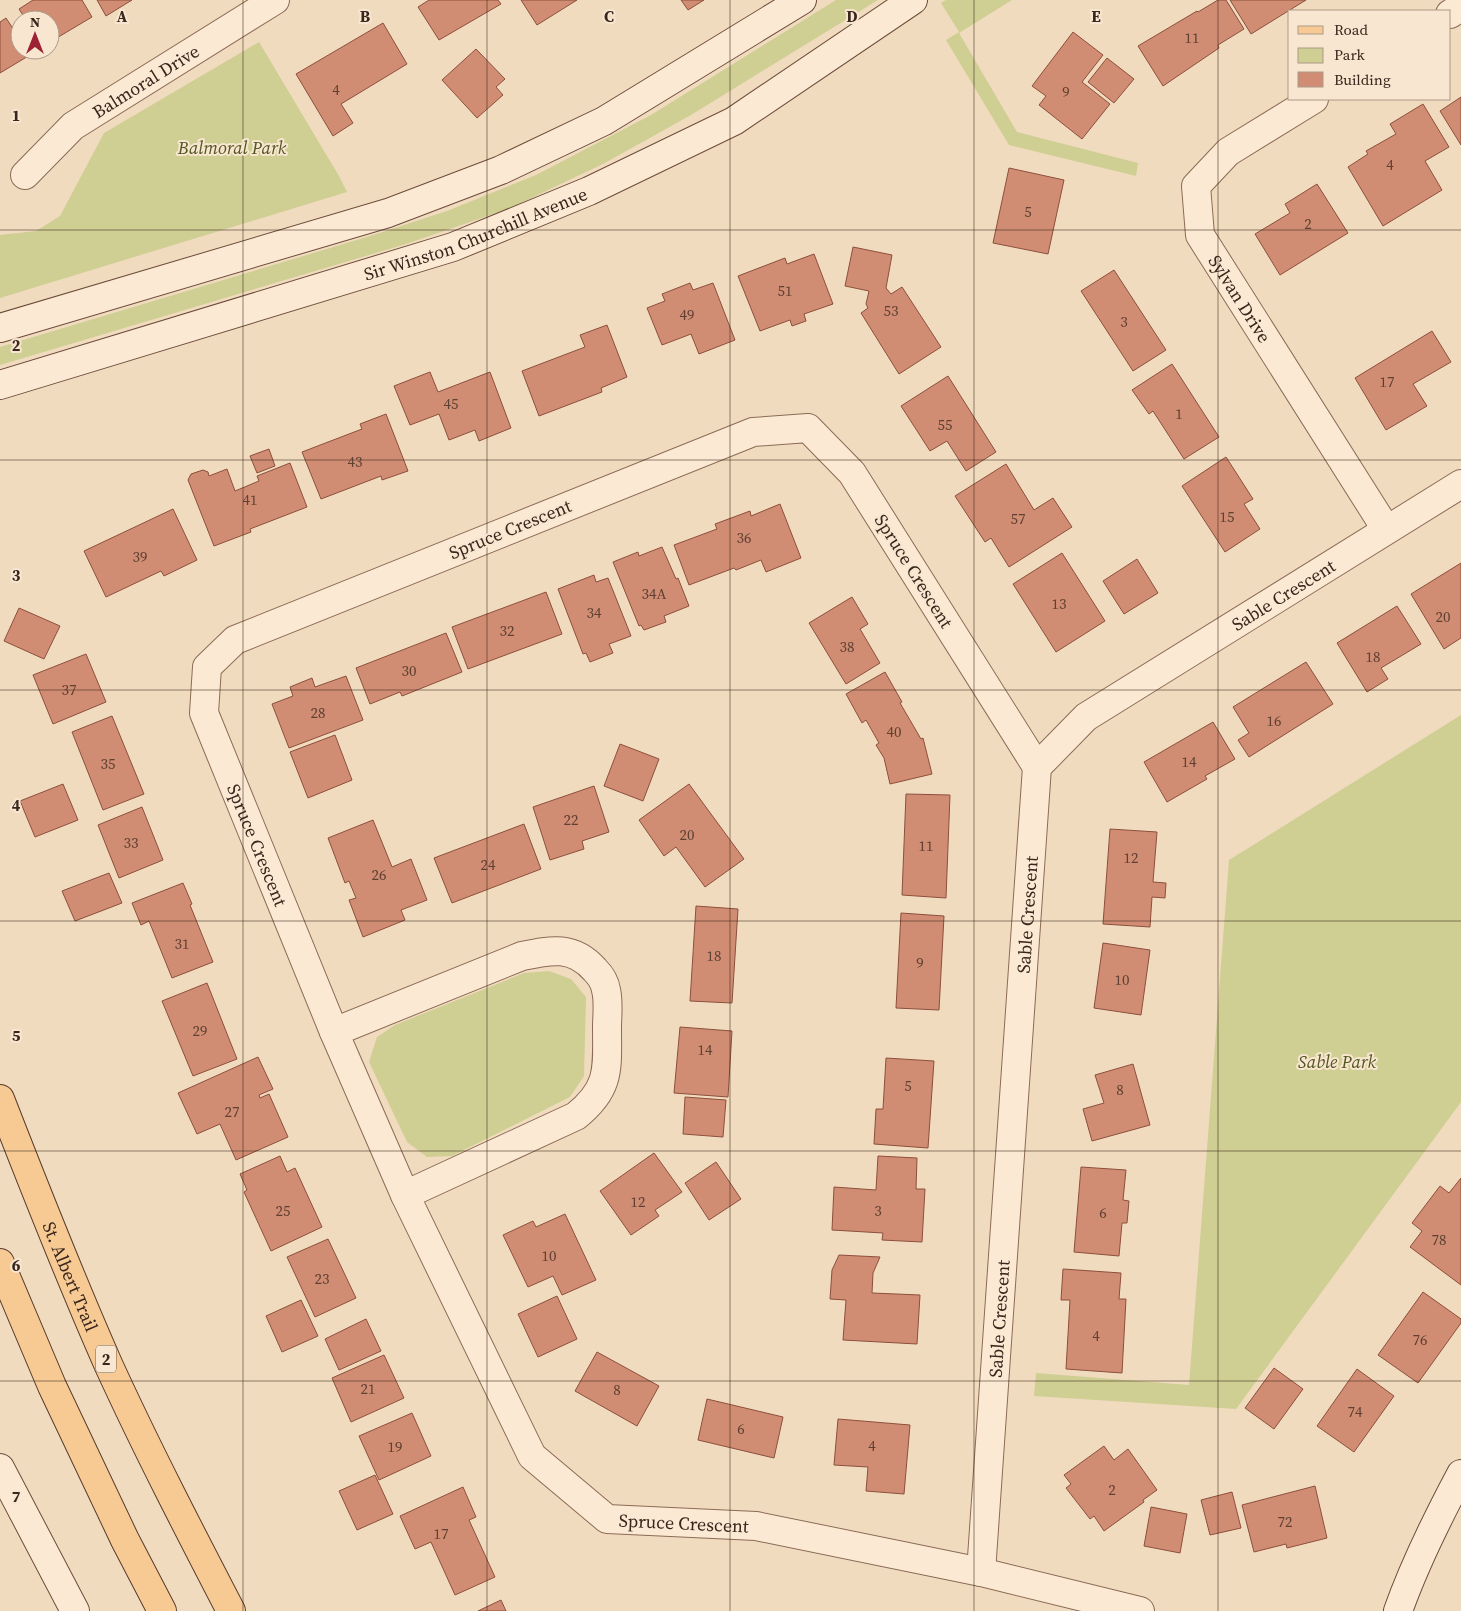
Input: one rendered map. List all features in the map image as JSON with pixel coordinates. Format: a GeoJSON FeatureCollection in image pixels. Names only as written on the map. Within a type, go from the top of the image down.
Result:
{"type":"FeatureCollection","features":[{"type":"Feature","properties":{"kind":"main road","name":"St. Albert Trail"},"geometry":{"type":"LineString","coordinates":[[0,1099],[43,1210],[110,1367],[181,1516],[231,1611]]}},
{"type":"Feature","properties":{"kind":"main road"},"geometry":{"type":"LineString","coordinates":[[0,1263],[56,1394],[125,1540],[162,1611]]}},
{"type":"Feature","properties":{"kind":"street","name":"Balmoral Drive"},"geometry":{"type":"LineString","coordinates":[[25,174],[72,126],[275,0]]}},
{"type":"Feature","properties":{"kind":"street"},"geometry":{"type":"LineString","coordinates":[[0,328],[388,213],[501,170],[604,121],[802,0]]}},
{"type":"Feature","properties":{"kind":"street","name":"Sir Winston Churchill Avenue"},"geometry":{"type":"LineString","coordinates":[[0,385],[453,247],[589,191],[734,121],[912,0]]}},
{"type":"Feature","properties":{"kind":"street","name":"Sylvan Drive"},"geometry":{"type":"LineString","coordinates":[[1312,100],[1228,152],[1196,186],[1200,235],[1386,529]]}},
{"type":"Feature","properties":{"kind":"street","name":"Spruce Crescent"},"geometry":{"type":"LineString","coordinates":[[1037,767],[852,473],[808,428],[753,432],[235,640],[207,667],[204,714],[334,1032],[406,1195],[532,1456],[607,1519],[756,1526],[981,1572],[1140,1611]]}},
{"type":"Feature","properties":{"kind":"street","name":"Sable Crescent"},"geometry":{"type":"LineString","coordinates":[[981,1572],[1037,767],[1086,717],[1461,484]]}},
{"type":"Feature","properties":{"kind":"street"},"geometry":{"type":"LineString","coordinates":[[334,1032],[522,956],[540,952],[564,951],[576,955],[600,975],[606,989],[607,1068],[604,1082],[598,1094],[588,1106],[576,1116],[406,1195]]}},
{"type":"Feature","properties":{"kind":"street"},"geometry":{"type":"LineString","coordinates":[[0,1468],[75,1611]]}},
{"type":"Feature","properties":{"kind":"street"},"geometry":{"type":"LineString","coordinates":[[1398,1611],[1410,1577],[1430,1533],[1461,1474]]}},
{"type":"Feature","properties":{"kind":"green space"},"geometry":{"type":"Polygon","coordinates":[[[836,0],[878,0],[691,115],[603,164],[508,209],[406,244],[0,365],[0,347],[370,236],[447,211],[536,175],[651,115],[836,0]]]}},
{"type":"Feature","properties":{"kind":"green space"},"geometry":{"type":"Polygon","coordinates":[[[946,0],[1012,0],[959,33],[1017,132],[1138,163],[1136,176],[1009,145],[946,40],[959,32],[941,3],[946,0]]]}},
{"type":"Feature","properties":{"kind":"green space","name":"Balmoral Park"},"geometry":{"type":"Polygon","coordinates":[[[259,42],[347,192],[0,298],[0,235],[36,231],[60,216],[104,133],[259,42]]]}},
{"type":"Feature","properties":{"kind":"green space","name":"Sable Park"},"geometry":{"type":"Polygon","coordinates":[[[1461,715],[1461,1102],[1236,1409],[1034,1396],[1036,1373],[1189,1385],[1229,860],[1461,715]]]}},
{"type":"Feature","properties":{"kind":"green space"},"geometry":{"type":"Polygon","coordinates":[[[549,971],[571,979],[586,997],[584,1076],[570,1097],[452,1156],[427,1157],[407,1142],[369,1062],[377,1037],[395,1025],[524,973],[549,971]]]}},
{"type":"Feature","properties":{"kind":"building"},"geometry":{"type":"Polygon","coordinates":[[[33,0],[82,0],[92,17],[60,36],[60,10],[19,9],[33,0]]]}},
{"type":"Feature","properties":{"kind":"building"},"geometry":{"type":"Polygon","coordinates":[[[97,0],[132,0],[106,16],[97,0]]]}},
{"type":"Feature","properties":{"kind":"building"},"geometry":{"type":"Polygon","coordinates":[[[429,0],[498,0],[501,4],[439,40],[418,7],[429,0]]]}},
{"type":"Feature","properties":{"kind":"building"},"geometry":{"type":"Polygon","coordinates":[[[521,0],[577,0],[537,25],[521,0]]]}},
{"type":"Feature","properties":{"kind":"building"},"geometry":{"type":"Polygon","coordinates":[[[681,0],[704,0],[688,10],[681,0]]]}},
{"type":"Feature","properties":{"kind":"building"},"geometry":{"type":"Polygon","coordinates":[[[1218,0],[1226,0],[1244,29],[1218,45],[1219,48],[1163,86],[1138,46],[1218,0]]]}},
{"type":"Feature","properties":{"kind":"building"},"geometry":{"type":"Polygon","coordinates":[[[1230,0],[1306,0],[1288,10],[1251,34],[1230,0]]]}},
{"type":"Feature","properties":{"kind":"building"},"geometry":{"type":"Polygon","coordinates":[[[6,18],[10,24],[10,60],[22,60],[0,73],[0,22],[6,18]]]}},
{"type":"Feature","properties":{"kind":"building"},"geometry":{"type":"Polygon","coordinates":[[[383,23],[407,64],[341,104],[353,123],[333,136],[296,74],[383,23]]]}},
{"type":"Feature","properties":{"kind":"building"},"geometry":{"type":"Polygon","coordinates":[[[1073,32],[1103,55],[1082,82],[1110,104],[1082,139],[1039,105],[1046,96],[1032,86],[1073,32]]]}},
{"type":"Feature","properties":{"kind":"building"},"geometry":{"type":"Polygon","coordinates":[[[476,49],[505,79],[496,87],[503,95],[477,118],[442,80],[476,49]]]}},
{"type":"Feature","properties":{"kind":"building"},"geometry":{"type":"Polygon","coordinates":[[[1107,58],[1134,79],[1114,103],[1088,82],[1107,58]]]}},
{"type":"Feature","properties":{"kind":"building"},"geometry":{"type":"Polygon","coordinates":[[[1461,97],[1461,145],[1440,111],[1461,97]]]}},
{"type":"Feature","properties":{"kind":"building"},"geometry":{"type":"Polygon","coordinates":[[[1423,104],[1449,147],[1425,161],[1442,190],[1383,226],[1348,167],[1368,154],[1366,151],[1396,134],[1390,124],[1423,104]]]}},
{"type":"Feature","properties":{"kind":"building"},"geometry":{"type":"Polygon","coordinates":[[[1009,168],[1064,180],[1048,254],[993,243],[1009,168]]]}},
{"type":"Feature","properties":{"kind":"building"},"geometry":{"type":"Polygon","coordinates":[[[1317,184],[1348,233],[1280,275],[1255,234],[1290,213],[1285,204],[1317,184]]]}},
{"type":"Feature","properties":{"kind":"building"},"geometry":{"type":"Polygon","coordinates":[[[853,247],[892,255],[886,288],[891,294],[902,287],[941,347],[899,374],[861,313],[868,308],[866,304],[869,291],[845,286],[853,247]]]}},
{"type":"Feature","properties":{"kind":"building"},"geometry":{"type":"Polygon","coordinates":[[[814,254],[833,304],[804,314],[806,321],[792,326],[790,320],[760,331],[738,276],[785,258],[787,264],[814,254]]]}},
{"type":"Feature","properties":{"kind":"building"},"geometry":{"type":"Polygon","coordinates":[[[1114,270],[1166,350],[1133,371],[1081,291],[1114,270]]]}},
{"type":"Feature","properties":{"kind":"building"},"geometry":{"type":"Polygon","coordinates":[[[690,283],[693,290],[713,283],[735,340],[699,354],[691,334],[662,345],[647,308],[665,301],[662,294],[690,283]]]}},
{"type":"Feature","properties":{"kind":"building"},"geometry":{"type":"Polygon","coordinates":[[[607,325],[627,377],[601,388],[602,392],[539,416],[522,371],[585,347],[580,335],[607,325]]]}},
{"type":"Feature","properties":{"kind":"building"},"geometry":{"type":"Polygon","coordinates":[[[1432,331],[1451,362],[1413,384],[1427,406],[1386,430],[1355,378],[1432,331]]]}},
{"type":"Feature","properties":{"kind":"building"},"geometry":{"type":"Polygon","coordinates":[[[1172,364],[1219,437],[1184,459],[1153,411],[1149,414],[1132,390],[1172,364]]]}},
{"type":"Feature","properties":{"kind":"building"},"geometry":{"type":"Polygon","coordinates":[[[430,372],[438,392],[490,372],[511,428],[479,441],[475,430],[449,440],[439,414],[410,425],[394,386],[430,372]]]}},
{"type":"Feature","properties":{"kind":"building"},"geometry":{"type":"Polygon","coordinates":[[[948,376],[996,452],[966,471],[947,441],[930,451],[901,406],[948,376]]]}},
{"type":"Feature","properties":{"kind":"building"},"geometry":{"type":"Polygon","coordinates":[[[386,414],[408,471],[382,480],[381,476],[321,499],[302,452],[362,429],[360,424],[386,414]]]}},
{"type":"Feature","properties":{"kind":"building"},"geometry":{"type":"Polygon","coordinates":[[[269,449],[275,466],[257,473],[250,456],[269,449]]]}},
{"type":"Feature","properties":{"kind":"building"},"geometry":{"type":"Polygon","coordinates":[[[1226,457],[1253,499],[1244,504],[1260,529],[1225,552],[1182,486],[1226,457]]]}},
{"type":"Feature","properties":{"kind":"building"},"geometry":{"type":"Polygon","coordinates":[[[290,463],[307,507],[250,529],[251,532],[214,546],[188,480],[191,474],[203,470],[208,472],[209,476],[227,469],[235,491],[259,481],[257,476],[290,463]]]}},
{"type":"Feature","properties":{"kind":"building"},"geometry":{"type":"Polygon","coordinates":[[[1006,464],[1034,510],[1053,498],[1072,527],[1009,567],[991,538],[985,542],[955,496],[1006,464]]]}},
{"type":"Feature","properties":{"kind":"building"},"geometry":{"type":"Polygon","coordinates":[[[780,504],[801,558],[766,572],[761,560],[689,585],[674,545],[717,529],[715,524],[750,511],[751,516],[780,504]]]}},
{"type":"Feature","properties":{"kind":"building"},"geometry":{"type":"Polygon","coordinates":[[[173,509],[197,560],[164,576],[161,571],[106,597],[84,551],[173,509]]]}},
{"type":"Feature","properties":{"kind":"building"},"geometry":{"type":"Polygon","coordinates":[[[662,547],[676,579],[678,578],[689,606],[664,616],[666,622],[644,630],[641,625],[639,626],[613,562],[638,552],[639,556],[662,547]]]}},
{"type":"Feature","properties":{"kind":"building"},"geometry":{"type":"Polygon","coordinates":[[[1062,553],[1105,621],[1056,652],[1013,584],[1062,553]]]}},
{"type":"Feature","properties":{"kind":"building"},"geometry":{"type":"Polygon","coordinates":[[[1137,559],[1158,593],[1124,614],[1103,581],[1137,559]]]}},
{"type":"Feature","properties":{"kind":"building"},"geometry":{"type":"Polygon","coordinates":[[[1461,563],[1461,638],[1444,649],[1411,594],[1461,563]]]}},
{"type":"Feature","properties":{"kind":"building"},"geometry":{"type":"Polygon","coordinates":[[[594,575],[596,582],[608,578],[631,636],[609,644],[613,653],[590,662],[586,653],[583,654],[558,589],[594,575]]]}},
{"type":"Feature","properties":{"kind":"building"},"geometry":{"type":"Polygon","coordinates":[[[546,592],[562,634],[468,669],[452,627],[546,592]]]}},
{"type":"Feature","properties":{"kind":"building"},"geometry":{"type":"Polygon","coordinates":[[[852,597],[868,624],[860,629],[880,663],[846,684],[809,623],[852,597]]]}},
{"type":"Feature","properties":{"kind":"building"},"geometry":{"type":"Polygon","coordinates":[[[1397,606],[1421,644],[1381,668],[1388,679],[1367,692],[1337,643],[1397,606]]]}},
{"type":"Feature","properties":{"kind":"building"},"geometry":{"type":"Polygon","coordinates":[[[19,608],[60,626],[44,659],[4,641],[19,608]]]}},
{"type":"Feature","properties":{"kind":"building"},"geometry":{"type":"Polygon","coordinates":[[[446,633],[462,672],[402,696],[400,692],[370,704],[356,668],[446,633]]]}},
{"type":"Feature","properties":{"kind":"building"},"geometry":{"type":"Polygon","coordinates":[[[86,654],[106,702],[53,724],[33,675],[86,654]]]}},
{"type":"Feature","properties":{"kind":"building"},"geometry":{"type":"Polygon","coordinates":[[[1306,662],[1333,704],[1249,757],[1238,740],[1249,733],[1233,707],[1306,662]]]}},
{"type":"Feature","properties":{"kind":"building"},"geometry":{"type":"Polygon","coordinates":[[[885,672],[902,702],[900,703],[921,739],[923,738],[932,774],[890,784],[884,758],[876,745],[879,743],[866,720],[862,723],[846,694],[885,672]]]}},
{"type":"Feature","properties":{"kind":"building"},"geometry":{"type":"Polygon","coordinates":[[[346,676],[363,720],[289,748],[272,704],[293,696],[290,687],[312,678],[315,687],[346,676]]]}},
{"type":"Feature","properties":{"kind":"building"},"geometry":{"type":"Polygon","coordinates":[[[112,716],[144,794],[103,810],[72,732],[112,716]]]}},
{"type":"Feature","properties":{"kind":"building"},"geometry":{"type":"Polygon","coordinates":[[[1213,722],[1235,759],[1205,776],[1207,779],[1167,802],[1144,762],[1213,722]]]}},
{"type":"Feature","properties":{"kind":"building"},"geometry":{"type":"Polygon","coordinates":[[[335,735],[352,780],[308,798],[290,752],[335,735]]]}},
{"type":"Feature","properties":{"kind":"building"},"geometry":{"type":"Polygon","coordinates":[[[620,744],[659,759],[643,801],[604,786],[620,744]]]}},
{"type":"Feature","properties":{"kind":"building"},"geometry":{"type":"Polygon","coordinates":[[[63,784],[78,820],[35,837],[20,801],[63,784]]]}},
{"type":"Feature","properties":{"kind":"building"},"geometry":{"type":"Polygon","coordinates":[[[689,784],[744,859],[705,887],[676,847],[664,856],[639,820],[689,784]]]}},
{"type":"Feature","properties":{"kind":"building"},"geometry":{"type":"Polygon","coordinates":[[[594,786],[609,832],[582,841],[584,849],[550,860],[533,807],[594,786]]]}},
{"type":"Feature","properties":{"kind":"building"},"geometry":{"type":"Polygon","coordinates":[[[906,794],[950,795],[946,898],[902,895],[906,794]]]}},
{"type":"Feature","properties":{"kind":"building"},"geometry":{"type":"Polygon","coordinates":[[[142,807],[163,860],[119,878],[98,825],[142,807]]]}},
{"type":"Feature","properties":{"kind":"building"},"geometry":{"type":"Polygon","coordinates":[[[373,820],[392,867],[411,859],[427,900],[401,910],[405,920],[363,937],[349,900],[356,898],[349,881],[345,883],[328,838],[373,820]]]}},
{"type":"Feature","properties":{"kind":"building"},"geometry":{"type":"Polygon","coordinates":[[[524,824],[541,869],[452,903],[434,858],[524,824]]]}},
{"type":"Feature","properties":{"kind":"building"},"geometry":{"type":"Polygon","coordinates":[[[1110,829],[1157,832],[1153,882],[1166,883],[1165,898],[1152,897],[1150,927],[1103,924],[1110,829]]]}},
{"type":"Feature","properties":{"kind":"building"},"geometry":{"type":"Polygon","coordinates":[[[109,873],[122,903],[75,921],[62,891],[109,873]]]}},
{"type":"Feature","properties":{"kind":"building"},"geometry":{"type":"Polygon","coordinates":[[[183,883],[213,962],[172,978],[149,921],[141,925],[132,903],[183,883]]]}},
{"type":"Feature","properties":{"kind":"building"},"geometry":{"type":"Polygon","coordinates":[[[696,906],[738,909],[732,1003],[690,1001],[696,906]]]}},
{"type":"Feature","properties":{"kind":"building"},"geometry":{"type":"Polygon","coordinates":[[[901,913],[944,916],[939,1010],[896,1008],[901,913]]]}},
{"type":"Feature","properties":{"kind":"building"},"geometry":{"type":"Polygon","coordinates":[[[1103,943],[1150,950],[1141,1015],[1094,1008],[1103,943]]]}},
{"type":"Feature","properties":{"kind":"building"},"geometry":{"type":"Polygon","coordinates":[[[207,983],[237,1059],[193,1076],[162,1001],[207,983]]]}},
{"type":"Feature","properties":{"kind":"building"},"geometry":{"type":"Polygon","coordinates":[[[680,1027],[732,1031],[728,1097],[674,1093],[680,1027]]]}},
{"type":"Feature","properties":{"kind":"building"},"geometry":{"type":"Polygon","coordinates":[[[258,1057],[273,1089],[259,1095],[260,1098],[269,1094],[288,1137],[236,1160],[220,1124],[197,1134],[178,1093],[258,1057]]]}},
{"type":"Feature","properties":{"kind":"building"},"geometry":{"type":"Polygon","coordinates":[[[886,1058],[934,1061],[928,1148],[874,1144],[876,1109],[883,1109],[886,1058]]]}},
{"type":"Feature","properties":{"kind":"building"},"geometry":{"type":"Polygon","coordinates":[[[1133,1064],[1150,1125],[1092,1141],[1083,1109],[1104,1103],[1095,1075],[1133,1064]]]}},
{"type":"Feature","properties":{"kind":"building"},"geometry":{"type":"Polygon","coordinates":[[[685,1097],[726,1100],[723,1137],[683,1134],[685,1097]]]}},
{"type":"Feature","properties":{"kind":"building"},"geometry":{"type":"Polygon","coordinates":[[[654,1153],[682,1192],[655,1210],[659,1216],[631,1235],[600,1191],[654,1153]]]}},
{"type":"Feature","properties":{"kind":"building"},"geometry":{"type":"Polygon","coordinates":[[[280,1156],[287,1172],[295,1168],[322,1227],[271,1251],[244,1192],[247,1190],[240,1174],[280,1156]]]}},
{"type":"Feature","properties":{"kind":"building"},"geometry":{"type":"Polygon","coordinates":[[[878,1156],[917,1158],[916,1189],[925,1189],[922,1242],[882,1240],[883,1233],[832,1230],[834,1187],[876,1190],[878,1156]]]}},
{"type":"Feature","properties":{"kind":"building"},"geometry":{"type":"Polygon","coordinates":[[[716,1162],[741,1199],[709,1220],[685,1183],[716,1162]]]}},
{"type":"Feature","properties":{"kind":"building"},"geometry":{"type":"Polygon","coordinates":[[[1081,1167],[1126,1170],[1123,1200],[1129,1201],[1127,1223],[1122,1223],[1119,1256],[1074,1252],[1081,1167]]]}},
{"type":"Feature","properties":{"kind":"building"},"geometry":{"type":"Polygon","coordinates":[[[1461,1178],[1461,1285],[1410,1247],[1422,1231],[1412,1223],[1440,1186],[1449,1193],[1461,1178]]]}},
{"type":"Feature","properties":{"kind":"building"},"geometry":{"type":"Polygon","coordinates":[[[565,1214],[596,1280],[562,1295],[553,1276],[528,1287],[503,1235],[533,1221],[536,1227],[565,1214]]]}},
{"type":"Feature","properties":{"kind":"building"},"geometry":{"type":"Polygon","coordinates":[[[328,1239],[356,1298],[315,1317],[287,1257],[328,1239]]]}},
{"type":"Feature","properties":{"kind":"building"},"geometry":{"type":"Polygon","coordinates":[[[839,1255],[880,1257],[873,1273],[872,1293],[920,1295],[917,1344],[843,1340],[846,1300],[830,1299],[832,1270],[839,1255]]]}},
{"type":"Feature","properties":{"kind":"building"},"geometry":{"type":"Polygon","coordinates":[[[1063,1269],[1121,1273],[1119,1299],[1126,1299],[1122,1373],[1066,1369],[1070,1300],[1061,1300],[1063,1269]]]}},
{"type":"Feature","properties":{"kind":"building"},"geometry":{"type":"Polygon","coordinates":[[[1423,1292],[1461,1319],[1461,1323],[1418,1383],[1378,1355],[1423,1292]]]}},
{"type":"Feature","properties":{"kind":"building"},"geometry":{"type":"Polygon","coordinates":[[[557,1296],[577,1339],[538,1357],[518,1314],[557,1296]]]}},
{"type":"Feature","properties":{"kind":"building"},"geometry":{"type":"Polygon","coordinates":[[[301,1300],[318,1336],[282,1352],[266,1316],[301,1300]]]}},
{"type":"Feature","properties":{"kind":"building"},"geometry":{"type":"Polygon","coordinates":[[[366,1319],[381,1351],[339,1370],[325,1339],[366,1319]]]}},
{"type":"Feature","properties":{"kind":"building"},"geometry":{"type":"Polygon","coordinates":[[[597,1352],[659,1386],[637,1426],[575,1391],[597,1352]]]}},
{"type":"Feature","properties":{"kind":"building"},"geometry":{"type":"Polygon","coordinates":[[[384,1355],[404,1398],[351,1422],[332,1378],[384,1355]]]}},
{"type":"Feature","properties":{"kind":"building"},"geometry":{"type":"Polygon","coordinates":[[[1274,1368],[1303,1389],[1274,1429],[1245,1408],[1274,1368]]]}},
{"type":"Feature","properties":{"kind":"building"},"geometry":{"type":"Polygon","coordinates":[[[1357,1369],[1394,1396],[1354,1452],[1317,1426],[1357,1369]]]}},
{"type":"Feature","properties":{"kind":"building"},"geometry":{"type":"Polygon","coordinates":[[[707,1399],[783,1417],[774,1458],[698,1440],[707,1399]]]}},
{"type":"Feature","properties":{"kind":"building"},"geometry":{"type":"Polygon","coordinates":[[[412,1413],[431,1456],[379,1480],[359,1436],[412,1413]]]}},
{"type":"Feature","properties":{"kind":"building"},"geometry":{"type":"Polygon","coordinates":[[[838,1419],[910,1425],[904,1494],[866,1491],[868,1467],[834,1465],[838,1419]]]}},
{"type":"Feature","properties":{"kind":"building"},"geometry":{"type":"Polygon","coordinates":[[[1104,1446],[1114,1460],[1128,1449],[1157,1490],[1143,1500],[1144,1502],[1104,1531],[1094,1516],[1090,1519],[1066,1488],[1071,1484],[1064,1475],[1104,1446]]]}},
{"type":"Feature","properties":{"kind":"building"},"geometry":{"type":"Polygon","coordinates":[[[375,1475],[393,1514],[357,1530],[339,1491],[375,1475]]]}},
{"type":"Feature","properties":{"kind":"building"},"geometry":{"type":"Polygon","coordinates":[[[1315,1486],[1327,1538],[1287,1548],[1286,1544],[1254,1552],[1242,1505],[1315,1486]]]}},
{"type":"Feature","properties":{"kind":"building"},"geometry":{"type":"Polygon","coordinates":[[[463,1487],[476,1517],[469,1520],[495,1577],[455,1595],[431,1542],[415,1549],[400,1516],[463,1487]]]}},
{"type":"Feature","properties":{"kind":"building"},"geometry":{"type":"Polygon","coordinates":[[[1232,1492],[1241,1528],[1210,1535],[1201,1500],[1232,1492]]]}},
{"type":"Feature","properties":{"kind":"building"},"geometry":{"type":"Polygon","coordinates":[[[1151,1507],[1187,1514],[1180,1553],[1144,1546],[1151,1507]]]}},
{"type":"Feature","properties":{"kind":"building"},"geometry":{"type":"Polygon","coordinates":[[[501,1600],[506,1611],[478,1611],[501,1600]]]}}]}
